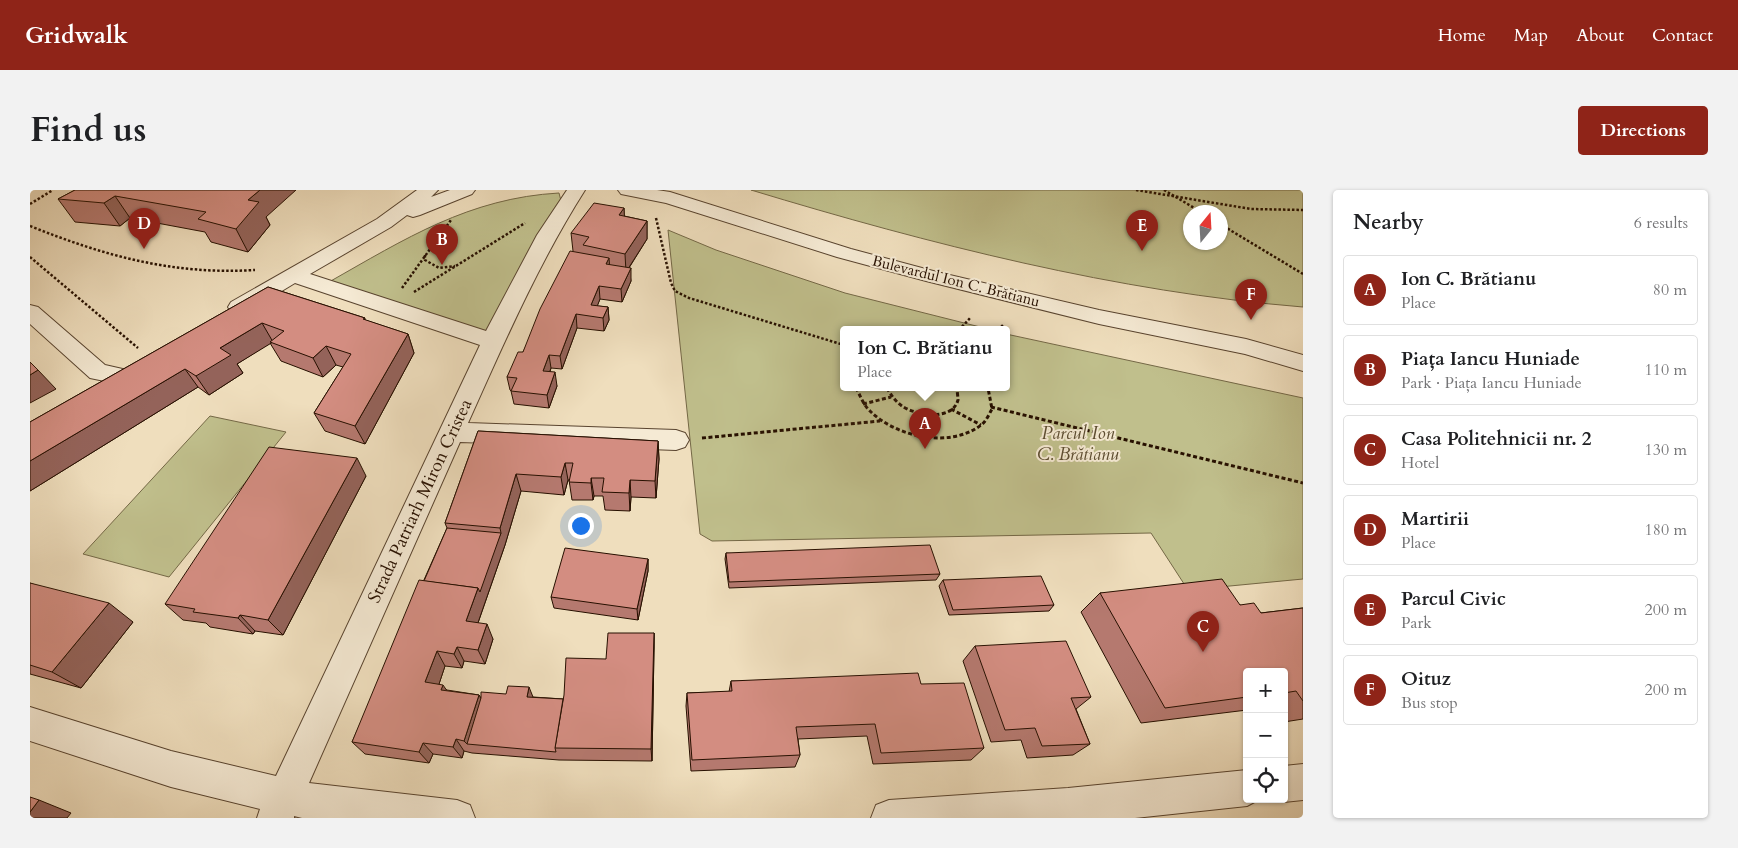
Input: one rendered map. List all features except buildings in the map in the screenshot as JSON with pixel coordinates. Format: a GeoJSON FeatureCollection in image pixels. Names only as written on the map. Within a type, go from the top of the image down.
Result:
{"type":"FeatureCollection","features":[{"type":"Feature","properties":{"kind":"street"},"geometry":{"type":"LineString","coordinates":[[225,315],[384,223],[429,190]]}},
{"type":"Feature","properties":{"kind":"street"},"geometry":{"type":"LineString","coordinates":[[384,223],[466,190]]}},
{"type":"Feature","properties":{"kind":"street","name":"Strada Patriarh Miron Cristea"},"geometry":{"type":"LineString","coordinates":[[280,807],[493,341],[547,235],[576,190]]}},
{"type":"Feature","properties":{"kind":"street","name":"Bulevardul Ion C. Brătianu"},"geometry":{"type":"LineString","coordinates":[[627,190],[662,194],[835,250],[933,277],[1099,317],[1246,347],[1303,363]]}},
{"type":"Feature","properties":{"kind":"street"},"geometry":{"type":"LineString","coordinates":[[294,276],[493,341]]}},
{"type":"Feature","properties":{"kind":"street"},"geometry":{"type":"LineString","coordinates":[[30,312],[113,373]]}},
{"type":"Feature","properties":{"kind":"street","name":"Bulevardul Ion C. Brătianu"},"geometry":{"type":"LineString","coordinates":[[1246,347],[1303,347]]}},
{"type":"Feature","properties":{"kind":"street"},"geometry":{"type":"LineString","coordinates":[[453,432],[676,440]]}},
{"type":"Feature","properties":{"kind":"street"},"geometry":{"type":"LineString","coordinates":[[30,724],[171,769],[280,807],[321,804],[457,818]]}},
{"type":"Feature","properties":{"kind":"street"},"geometry":{"type":"LineString","coordinates":[[1288,784],[1303,782]]}},
{"type":"Feature","properties":{"kind":"street"},"geometry":{"type":"LineString","coordinates":[[888,818],[978,814],[1149,800],[1243,788]]}},
{"type":"Feature","properties":{"kind":"path"},"geometry":{"type":"LineString","coordinates":[[30,204],[53,190]]}},
{"type":"Feature","properties":{"kind":"path"},"geometry":{"type":"LineString","coordinates":[[1136,190],[1251,209],[1303,210]]}},
{"type":"Feature","properties":{"kind":"path"},"geometry":{"type":"LineString","coordinates":[[1164,190],[1189,205]]}},
{"type":"Feature","properties":{"kind":"path"},"geometry":{"type":"LineString","coordinates":[[389,307],[425,253],[453,217]]}},
{"type":"Feature","properties":{"kind":"path"},"geometry":{"type":"LineString","coordinates":[[389,307],[461,265],[532,218]]}},
{"type":"Feature","properties":{"kind":"path"},"geometry":{"type":"LineString","coordinates":[[656,218],[671,283],[678,293],[840,344]]}},
{"type":"Feature","properties":{"kind":"path"},"geometry":{"type":"LineString","coordinates":[[30,226],[122,258],[172,269],[210,272],[260,269]]}},
{"type":"Feature","properties":{"kind":"path"},"geometry":{"type":"LineString","coordinates":[[1228,229],[1303,274]]}},
{"type":"Feature","properties":{"kind":"path"},"geometry":{"type":"LineString","coordinates":[[425,253],[425,260],[433,266],[449,268],[461,265]]}},
{"type":"Feature","properties":{"kind":"path"},"geometry":{"type":"LineString","coordinates":[[30,256],[113,373]]}},
{"type":"Feature","properties":{"kind":"path"},"geometry":{"type":"LineString","coordinates":[[963,326],[971,318]]}},
{"type":"Feature","properties":{"kind":"path"},"geometry":{"type":"LineString","coordinates":[[857,391],[863,404],[880,421],[900,431],[934,439],[965,434],[980,425],[988,417],[991,407],[989,391]]}},
{"type":"Feature","properties":{"kind":"path"},"geometry":{"type":"LineString","coordinates":[[888,391],[891,397],[906,409],[924,415],[943,413],[951,409],[958,400],[957,391]]}},
{"type":"Feature","properties":{"kind":"path"},"geometry":{"type":"LineString","coordinates":[[863,404],[891,397]]}},
{"type":"Feature","properties":{"kind":"path"},"geometry":{"type":"LineString","coordinates":[[991,407],[1303,483]]}},
{"type":"Feature","properties":{"kind":"path"},"geometry":{"type":"LineString","coordinates":[[951,409],[980,425]]}},
{"type":"Feature","properties":{"kind":"path"},"geometry":{"type":"LineString","coordinates":[[676,440],[880,421]]}},
{"type":"Feature","properties":{"kind":"green space"},"geometry":{"type":"Polygon","coordinates":[[[751,190],[1303,190],[1303,307],[1233,300],[1094,278],[955,247],[751,190]]]}},
{"type":"Feature","properties":{"kind":"green space"},"geometry":{"type":"Polygon","coordinates":[[[559,193],[561,201],[489,333],[329,282],[411,236],[467,212],[526,196],[559,193]]]}},
{"type":"Feature","properties":{"kind":"green space","name":"Parcul Ion C. Brătianu"},"geometry":{"type":"Polygon","coordinates":[[[668,230],[716,250],[845,293],[976,326],[840,326],[840,391],[1010,391],[1010,335],[1303,398],[1303,579],[1188,590],[1151,533],[712,541],[700,534],[668,230]]]}},
{"type":"Feature","properties":{"kind":"green space"},"geometry":{"type":"Polygon","coordinates":[[[210,416],[286,432],[169,577],[83,554],[210,416]]]}},
{"type":"Feature","properties":{"kind":"place","name":"Martirii"},"geometry":{"type":"Point","coordinates":[144,249]}},
{"type":"Feature","properties":{"kind":"place","name":"Parcul Civic"},"geometry":{"type":"Point","coordinates":[1142,251]}},
{"type":"Feature","properties":{"kind":"place","name":"Piața Iancu Huniade"},"geometry":{"type":"Point","coordinates":[442,265]}},
{"type":"Feature","properties":{"kind":"place","name":"Oituz"},"geometry":{"type":"Point","coordinates":[1251,320]}},
{"type":"Feature","properties":{"kind":"place","name":"Ion C. Brătianu"},"geometry":{"type":"Point","coordinates":[925,449]}},
{"type":"Feature","properties":{"kind":"place","name":"Casa Politehnicii nr. 2"},"geometry":{"type":"Point","coordinates":[1203,652]}}]}
